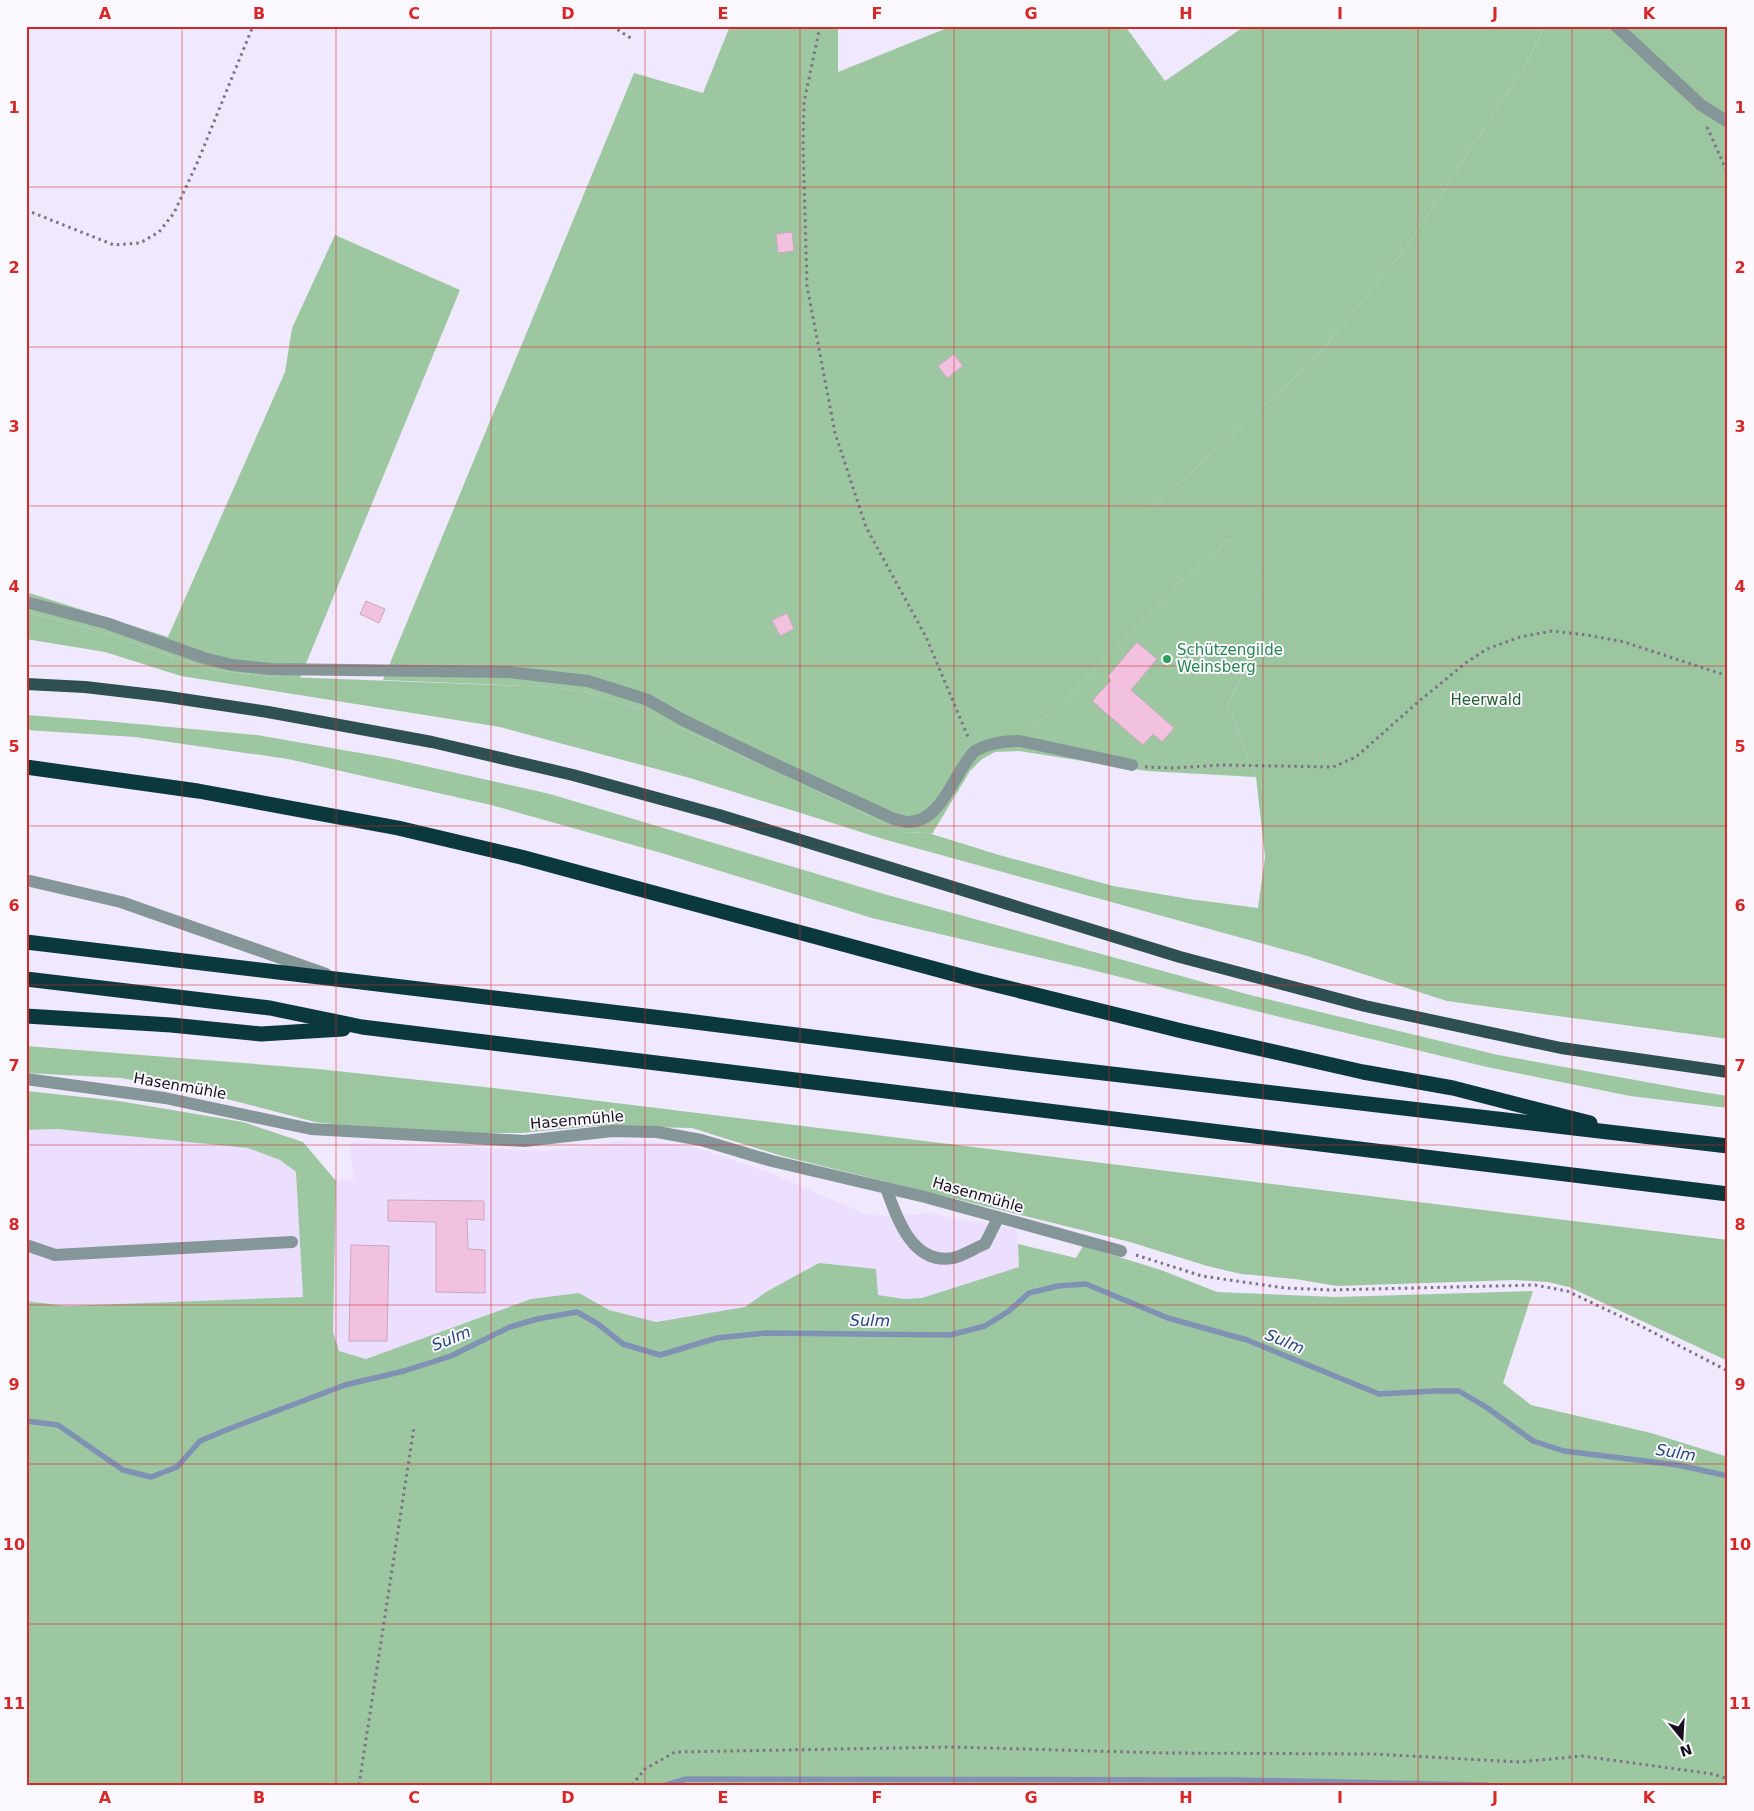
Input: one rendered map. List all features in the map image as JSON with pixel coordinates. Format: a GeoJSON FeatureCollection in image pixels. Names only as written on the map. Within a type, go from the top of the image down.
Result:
{"type":"FeatureCollection","features":[{"type":"Feature","properties":{"kind":"highway"},"geometry":{"type":"LineString","coordinates":[[26,767],[198,791],[408,830],[521,857],[1040,996],[1353,1070],[1453,1088],[1538,1108],[1637,1135]]}},
{"type":"Feature","properties":{"kind":"highway"},"geometry":{"type":"LineString","coordinates":[[26,942],[1045,1066],[1728,1146]]}},
{"type":"Feature","properties":{"kind":"highway"},"geometry":{"type":"LineString","coordinates":[[26,979],[270,1008],[362,1028],[1728,1194]]}},
{"type":"Feature","properties":{"kind":"highway"},"geometry":{"type":"LineString","coordinates":[[26,1016],[171,1025],[261,1034],[362,1028]]}},
{"type":"Feature","properties":{"kind":"main road"},"geometry":{"type":"LineString","coordinates":[[26,684],[85,687],[162,696],[268,712],[442,744],[573,775],[719,815],[1180,957],[1365,1006],[1562,1048],[1728,1072]]}},
{"type":"Feature","properties":{"kind":"street"},"geometry":{"type":"LineString","coordinates":[[1616,26],[1701,105],[1728,122]]}},
{"type":"Feature","properties":{"kind":"street"},"geometry":{"type":"LineString","coordinates":[[26,602],[106,623],[204,658],[232,665],[270,669],[508,672],[588,681],[648,700],[683,720],[788,770],[894,819],[908,822],[920,821],[929,816],[942,801],[963,766],[974,752],[989,745],[1005,741],[1020,741],[1132,765]]}},
{"type":"Feature","properties":{"kind":"street"},"geometry":{"type":"LineString","coordinates":[[26,880],[121,902],[342,980]]}},
{"type":"Feature","properties":{"kind":"street","name":"Hasenmühle"},"geometry":{"type":"LineString","coordinates":[[26,1079],[165,1098],[311,1129],[524,1141],[612,1131],[657,1132],[701,1140],[772,1161],[886,1188],[1121,1251]]}},
{"type":"Feature","properties":{"kind":"street"},"geometry":{"type":"LineString","coordinates":[[886,1188],[898,1223],[915,1246],[932,1258],[953,1258],[985,1244],[998,1218]]}},
{"type":"Feature","properties":{"kind":"street"},"geometry":{"type":"LineString","coordinates":[[26,1245],[55,1255],[292,1242]]}},
{"type":"Feature","properties":{"kind":"path"},"geometry":{"type":"LineString","coordinates":[[26,210],[114,245],[140,243],[159,232],[174,213],[198,161],[253,26]]}},
{"type":"Feature","properties":{"kind":"path"},"geometry":{"type":"LineString","coordinates":[[612,26],[632,39]]}},
{"type":"Feature","properties":{"kind":"path"},"geometry":{"type":"LineString","coordinates":[[820,26],[804,102],[803,144],[807,286],[835,433],[866,527],[926,637],[974,752]]}},
{"type":"Feature","properties":{"kind":"path"},"geometry":{"type":"LineString","coordinates":[[1701,105],[1701,115],[1728,174]]}},
{"type":"Feature","properties":{"kind":"path"},"geometry":{"type":"LineString","coordinates":[[1132,765],[1174,768],[1220,765],[1332,767],[1356,757],[1418,702],[1467,662],[1488,649],[1520,637],[1552,631],[1588,634],[1624,642],[1728,676]]}},
{"type":"Feature","properties":{"kind":"path"},"geometry":{"type":"LineString","coordinates":[[1121,1251],[1202,1276],[1285,1288],[1331,1290],[1534,1285],[1568,1291],[1728,1371]]}},
{"type":"Feature","properties":{"kind":"path"},"geometry":{"type":"LineString","coordinates":[[359,1785],[414,1428]]}},
{"type":"Feature","properties":{"kind":"path"},"geometry":{"type":"LineString","coordinates":[[632,1785],[645,1770],[675,1752],[952,1747],[1165,1753],[1373,1754],[1520,1762],[1582,1756],[1713,1774],[1728,1779]]}},
{"type":"Feature","properties":{"kind":"shaded area"},"geometry":{"type":"Polygon","coordinates":[[[57,1129],[248,1148],[280,1160],[296,1172],[303,1297],[66,1306],[26,1301],[26,1130],[57,1129]]]}},
{"type":"Feature","properties":{"kind":"shaded area"},"geometry":{"type":"Polygon","coordinates":[[[620,1141],[665,1143],[696,1148],[768,1172],[865,1214],[883,1216],[928,1213],[1017,1230],[1019,1267],[922,1298],[904,1299],[878,1295],[766,1292],[745,1307],[656,1322],[609,1310],[579,1293],[432,1336],[366,1359],[339,1351],[333,1332],[336,1181],[354,1180],[350,1148],[352,1142],[545,1151],[620,1141]]]}},
{"type":"Feature","properties":{"kind":"green space"},"geometry":{"type":"Polygon","coordinates":[[[730,26],[838,26],[838,72],[952,26],[1125,26],[1165,81],[1245,26],[1545,26],[1524,68],[1404,251],[1312,362],[1151,509],[1033,727],[1065,699],[1183,579],[1229,539],[1274,584],[1216,645],[1243,673],[1228,705],[1256,777],[1147,771],[1019,751],[995,752],[982,759],[970,771],[932,834],[925,832],[904,833],[786,776],[640,710],[593,694],[551,687],[383,680],[634,73],[703,93],[730,26]]]}},
{"type":"Feature","properties":{"kind":"green space","name":"Heerwald"},"geometry":{"type":"Polygon","coordinates":[[[1545,26],[1728,26],[1728,1039],[1447,1001],[1304,955],[883,839],[690,778],[500,727],[181,676],[105,652],[26,639],[26,612],[102,632],[211,669],[260,676],[551,687],[593,694],[640,710],[786,776],[904,833],[925,832],[999,855],[1113,886],[1258,908],[1265,857],[1256,777],[1228,705],[1243,673],[1215,645],[1273,584],[1229,539],[1183,579],[1065,699],[1033,727],[993,730],[974,725],[949,672],[1151,509],[1312,362],[1404,251],[1524,68],[1545,26]]]}},
{"type":"Feature","properties":{"kind":"green space"},"geometry":{"type":"Polygon","coordinates":[[[335,235],[460,290],[300,678],[260,676],[211,669],[102,632],[26,612],[26,592],[168,637],[285,372],[292,328],[335,235]]]}},
{"type":"Feature","properties":{"kind":"green space"},"geometry":{"type":"Polygon","coordinates":[[[26,715],[257,735],[389,758],[550,794],[884,894],[1250,995],[1498,1055],[1728,1096],[1728,1108],[1630,1096],[1487,1067],[872,918],[665,854],[491,805],[288,759],[135,737],[26,730],[26,715]]]}},
{"type":"Feature","properties":{"kind":"green space"},"geometry":{"type":"Polygon","coordinates":[[[26,1046],[318,1069],[493,1088],[1728,1240],[1728,1361],[1569,1287],[1548,1282],[1515,1280],[1337,1286],[1295,1279],[1241,1274],[1207,1266],[1130,1242],[782,1156],[692,1128],[594,1126],[521,1133],[470,1133],[315,1122],[200,1092],[121,1078],[26,1073],[26,1046]]]}},
{"type":"Feature","properties":{"kind":"green space"},"geometry":{"type":"Polygon","coordinates":[[[26,1091],[119,1101],[243,1122],[303,1142],[336,1181],[333,1332],[339,1351],[366,1359],[531,1299],[579,1293],[609,1310],[656,1322],[745,1307],[766,1292],[819,1263],[876,1269],[878,1295],[904,1299],[922,1298],[1019,1267],[1018,1244],[1076,1258],[1083,1246],[1161,1270],[1217,1292],[1336,1297],[1533,1291],[1503,1383],[1531,1405],[1651,1433],[1728,1457],[1728,1785],[26,1785],[26,1301],[66,1306],[303,1297],[296,1172],[280,1160],[248,1148],[57,1129],[26,1130],[26,1091]]]}},
{"type":"Feature","properties":{"kind":"building"},"geometry":{"type":"Polygon","coordinates":[[[792,232],[794,251],[778,253],[776,234],[792,232]]]}},
{"type":"Feature","properties":{"kind":"building"},"geometry":{"type":"Polygon","coordinates":[[[954,354],[963,366],[947,378],[938,366],[954,354]]]}},
{"type":"Feature","properties":{"kind":"building"},"geometry":{"type":"Polygon","coordinates":[[[366,601],[385,609],[379,623],[360,614],[366,601]]]}},
{"type":"Feature","properties":{"kind":"building"},"geometry":{"type":"Polygon","coordinates":[[[787,613],[794,629],[780,636],[772,620],[787,613]]]}},
{"type":"Feature","properties":{"kind":"building"},"geometry":{"type":"Polygon","coordinates":[[[1137,642],[1157,659],[1131,690],[1174,728],[1162,742],[1153,734],[1143,745],[1092,701],[1111,680],[1107,677],[1137,642]]]}},
{"type":"Feature","properties":{"kind":"building"},"geometry":{"type":"Polygon","coordinates":[[[388,1200],[484,1201],[484,1220],[467,1219],[468,1249],[485,1250],[485,1293],[436,1292],[436,1222],[388,1221],[388,1200]]]}},
{"type":"Feature","properties":{"kind":"building"},"geometry":{"type":"Polygon","coordinates":[[[351,1245],[389,1246],[387,1341],[349,1341],[351,1245]]]}},
{"type":"Feature","properties":{"kind":"waterway","name":"Sulm"},"geometry":{"type":"LineString","coordinates":[[26,1421],[58,1425],[123,1470],[151,1477],[177,1467],[200,1441],[226,1430],[345,1385],[404,1371],[451,1356],[510,1327],[537,1319],[577,1312],[598,1324],[623,1344],[660,1355],[717,1338],[766,1333],[950,1335],[985,1326],[1009,1311],[1029,1293],[1058,1286],[1086,1284],[1168,1318],[1247,1340],[1379,1394],[1459,1391],[1486,1407],[1533,1441],[1564,1451],[1678,1465],[1728,1476]]}},
{"type":"Feature","properties":{"kind":"waterway"},"geometry":{"type":"LineString","coordinates":[[666,1785],[686,1779],[1240,1780],[1487,1785]]}},
{"type":"Feature","properties":{"kind":"place","name":"Schützengilde Weinsberg"},"geometry":{"type":"Point","coordinates":[1167,659]}}]}
